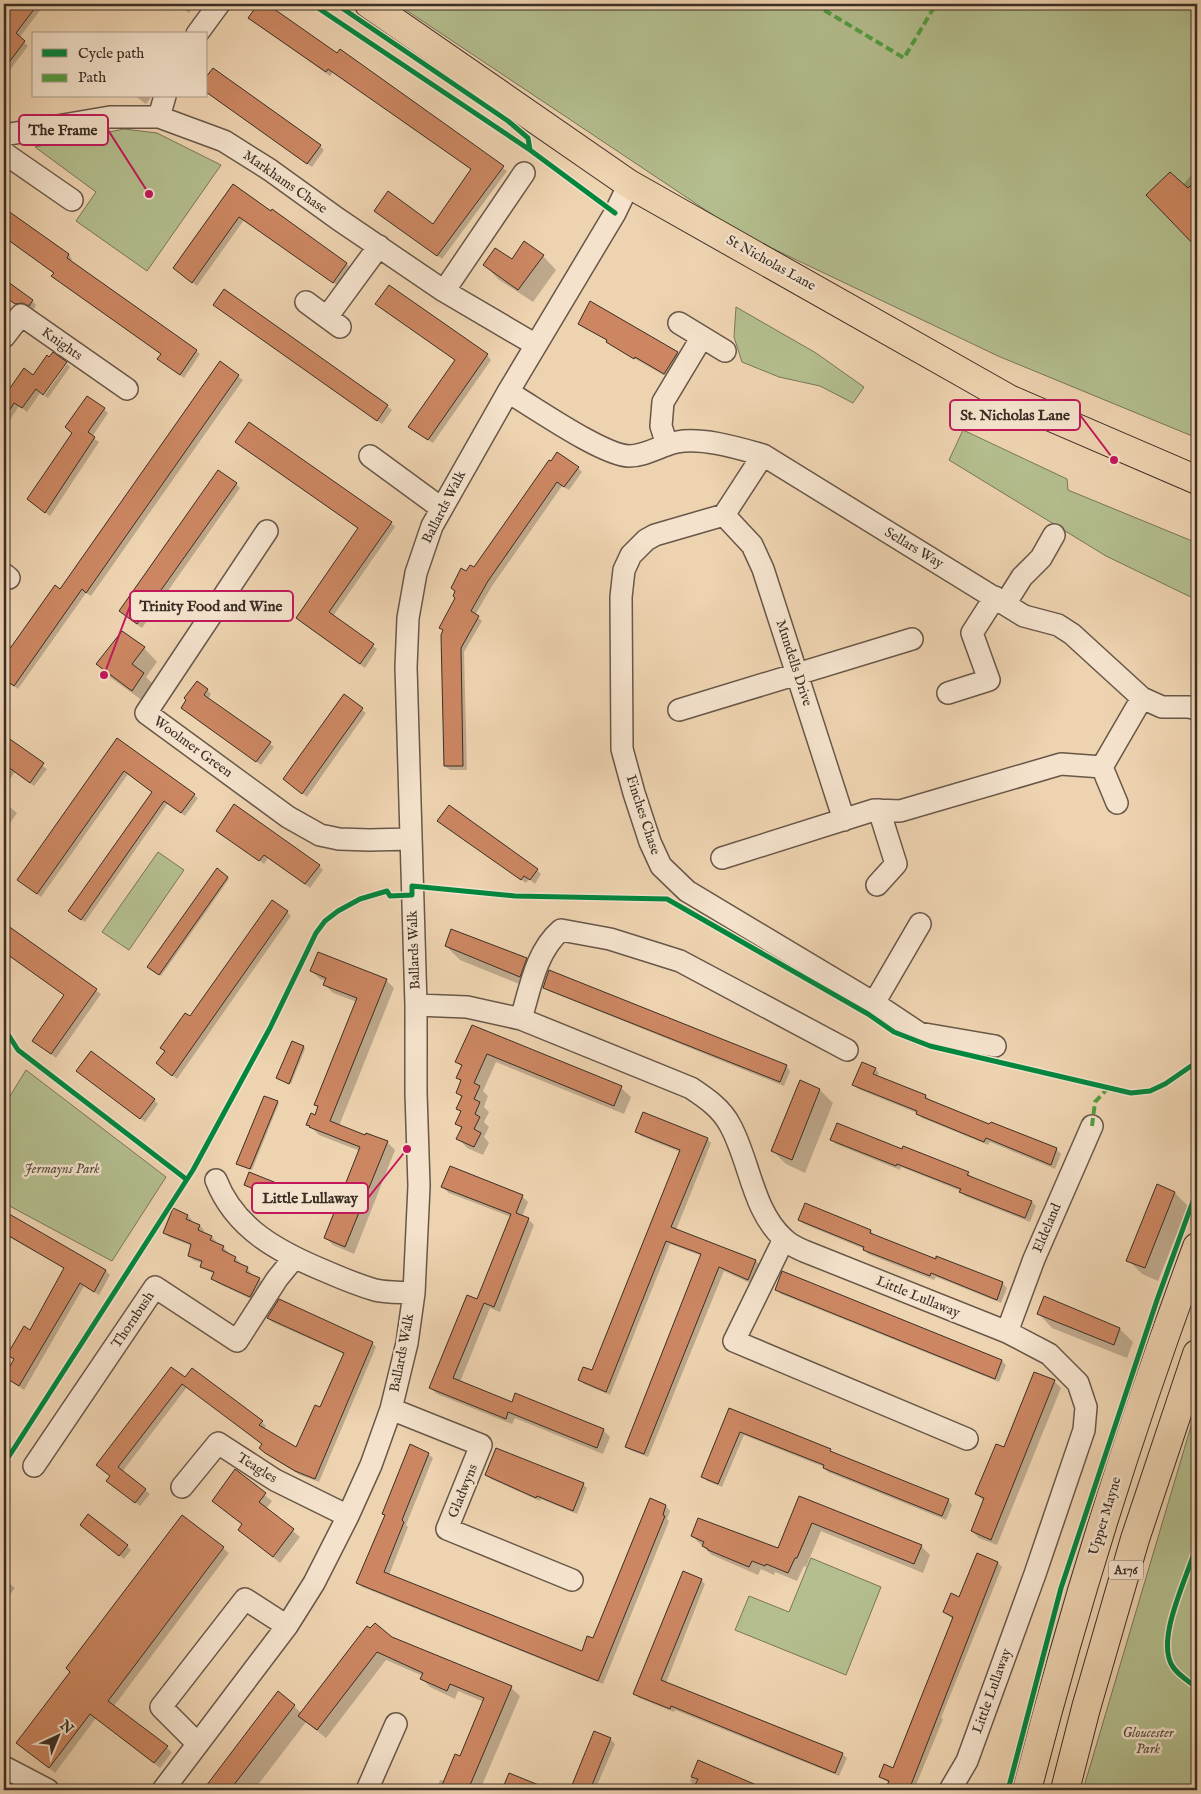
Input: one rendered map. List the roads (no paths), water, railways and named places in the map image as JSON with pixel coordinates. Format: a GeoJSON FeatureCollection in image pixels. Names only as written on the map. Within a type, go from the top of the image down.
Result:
{"type":"FeatureCollection","features":[{"type":"Feature","properties":{"kind":"main road","name":"St Nicholas Lane"},"geometry":{"type":"LineString","coordinates":[[369,4],[629,184],[1009,398],[1197,480]]}},
{"type":"Feature","properties":{"kind":"main road","name":"Upper Mayne"},"geometry":{"type":"LineString","coordinates":[[1027,1790],[1058,1675],[1111,1497],[1150,1377],[1197,1247]]}},
{"type":"Feature","properties":{"kind":"main road","name":"A176"},"geometry":{"type":"LineString","coordinates":[[1065,1790],[1086,1708],[1135,1539],[1197,1354]]}},
{"type":"Feature","properties":{"kind":"street"},"geometry":{"type":"LineString","coordinates":[[198,32],[218,4]]}},
{"type":"Feature","properties":{"kind":"street"},"geometry":{"type":"LineString","coordinates":[[159,117],[164,98]]}},
{"type":"Feature","properties":{"kind":"street","name":"Markhams Chase"},"geometry":{"type":"LineString","coordinates":[[4,135],[110,117],[159,117],[224,140],[444,291],[536,345]]}},
{"type":"Feature","properties":{"kind":"street"},"geometry":{"type":"LineString","coordinates":[[4,153],[72,200]]}},
{"type":"Feature","properties":{"kind":"street"},"geometry":{"type":"LineString","coordinates":[[444,291],[524,173]]}},
{"type":"Feature","properties":{"kind":"street","name":"Ballards Walk"},"geometry":{"type":"LineString","coordinates":[[163,1790],[287,1626],[314,1583],[372,1464],[391,1409],[407,1343],[414,1293],[419,1186],[416,1005],[406,667],[408,618],[416,573],[432,526],[441,508],[615,213],[629,184]]}},
{"type":"Feature","properties":{"kind":"street"},"geometry":{"type":"LineString","coordinates":[[306,302],[334,322],[379,246]]}},
{"type":"Feature","properties":{"kind":"street","name":"Knights"},"geometry":{"type":"LineString","coordinates":[[4,337],[20,315],[127,389]]}},
{"type":"Feature","properties":{"kind":"street"},"geometry":{"type":"LineString","coordinates":[[679,323],[702,338],[726,350]]}},
{"type":"Feature","properties":{"kind":"street"},"geometry":{"type":"LineString","coordinates":[[667,444],[661,426],[663,402],[702,338]]}},
{"type":"Feature","properties":{"kind":"street","name":"Sellars Way"},"geometry":{"type":"LineString","coordinates":[[508,392],[611,452],[628,456],[639,455],[667,444],[703,442],[725,445],[763,455],[1024,616],[1058,625],[1072,634],[1142,698],[1162,707],[1189,707],[1197,709]]}},
{"type":"Feature","properties":{"kind":"street"},"geometry":{"type":"LineString","coordinates":[[724,515],[763,455]]}},
{"type":"Feature","properties":{"kind":"street"},"geometry":{"type":"LineString","coordinates":[[370,456],[441,508]]}},
{"type":"Feature","properties":{"kind":"street","name":"Mundells Drive"},"geometry":{"type":"LineString","coordinates":[[724,515],[752,545],[763,569],[844,820]]}},
{"type":"Feature","properties":{"kind":"street","name":"Finches Chase"},"geometry":{"type":"LineString","coordinates":[[724,515],[655,535],[635,551],[624,570],[621,597],[622,749],[634,793],[660,866],[686,891],[874,1003],[919,1033],[994,1046]]}},
{"type":"Feature","properties":{"kind":"street","name":"Woolmer Green"},"geometry":{"type":"LineString","coordinates":[[267,530],[146,713],[288,817],[320,835],[339,839],[369,840],[411,838]]}},
{"type":"Feature","properties":{"kind":"street"},"geometry":{"type":"LineString","coordinates":[[948,693],[989,680],[972,633],[1022,576],[1041,558],[1054,535]]}},
{"type":"Feature","properties":{"kind":"street"},"geometry":{"type":"LineString","coordinates":[[679,710],[912,639]]}},
{"type":"Feature","properties":{"kind":"street"},"geometry":{"type":"LineString","coordinates":[[1102,767],[1142,698]]}},
{"type":"Feature","properties":{"kind":"street"},"geometry":{"type":"LineString","coordinates":[[722,858],[874,810],[900,811],[1061,764],[1102,767]]}},
{"type":"Feature","properties":{"kind":"street"},"geometry":{"type":"LineString","coordinates":[[1102,767],[1117,803]]}},
{"type":"Feature","properties":{"kind":"street"},"geometry":{"type":"LineString","coordinates":[[877,885],[896,864],[878,810]]}},
{"type":"Feature","properties":{"kind":"street"},"geometry":{"type":"LineString","coordinates":[[874,1003],[920,924]]}},
{"type":"Feature","properties":{"kind":"street"},"geometry":{"type":"LineString","coordinates":[[521,1019],[542,952],[552,937],[561,930],[610,939],[680,962],[847,1050]]}},
{"type":"Feature","properties":{"kind":"street","name":"Little Lullaway"},"geometry":{"type":"LineString","coordinates":[[416,1005],[468,1007],[521,1019],[691,1088],[714,1104],[730,1124],[741,1148],[761,1206],[784,1239],[804,1252],[1007,1332],[1049,1354],[1078,1383],[1086,1407],[1084,1430],[1035,1574],[967,1761],[950,1790]]}},
{"type":"Feature","properties":{"kind":"street","name":"Eldeland"},"geometry":{"type":"LineString","coordinates":[[1007,1332],[1034,1259],[1092,1126]]}},
{"type":"Feature","properties":{"kind":"street"},"geometry":{"type":"LineString","coordinates":[[216,1180],[223,1197],[233,1211],[264,1240],[294,1258],[377,1290],[414,1293]]}},
{"type":"Feature","properties":{"kind":"street"},"geometry":{"type":"LineString","coordinates":[[784,1239],[734,1341],[966,1439]]}},
{"type":"Feature","properties":{"kind":"street","name":"Thornbush"},"geometry":{"type":"LineString","coordinates":[[34,1466],[155,1287],[237,1341],[277,1279],[294,1258]]}},
{"type":"Feature","properties":{"kind":"street","name":"Gladwyns"},"geometry":{"type":"LineString","coordinates":[[391,1409],[481,1445],[447,1529],[572,1580]]}},
{"type":"Feature","properties":{"kind":"street","name":"Teagles"},"geometry":{"type":"LineString","coordinates":[[182,1487],[218,1443],[275,1480],[348,1516]]}},
{"type":"Feature","properties":{"kind":"street"},"geometry":{"type":"LineString","coordinates":[[198,1744],[161,1707],[245,1599],[287,1626]]}},
{"type":"Feature","properties":{"kind":"street"},"geometry":{"type":"LineString","coordinates":[[367,1790],[396,1724]]}},
{"type":"Feature","properties":{"kind":"street"},"geometry":{"type":"LineString","coordinates":[[4,1767],[48,1790]]}},
{"type":"Feature","properties":{"kind":"place","name":"The Frame"},"geometry":{"type":"Point","coordinates":[149,194]}},
{"type":"Feature","properties":{"kind":"place","name":"St. Nicholas Lane"},"geometry":{"type":"Point","coordinates":[1114,460]}},
{"type":"Feature","properties":{"kind":"place","name":"Trinity Food and Wine"},"geometry":{"type":"Point","coordinates":[104,675]}},
{"type":"Feature","properties":{"kind":"place","name":"Little Lullaway"},"geometry":{"type":"Point","coordinates":[407,1149]}},
{"type":"Feature","properties":{"kind":"park label","name":"Jermayns Park"},"geometry":{"type":"Point","coordinates":[62,1169]}},
{"type":"Feature","properties":{"kind":"park label","name":"Gloucester Park"},"geometry":{"type":"Point","coordinates":[1148,1742]}}]}
